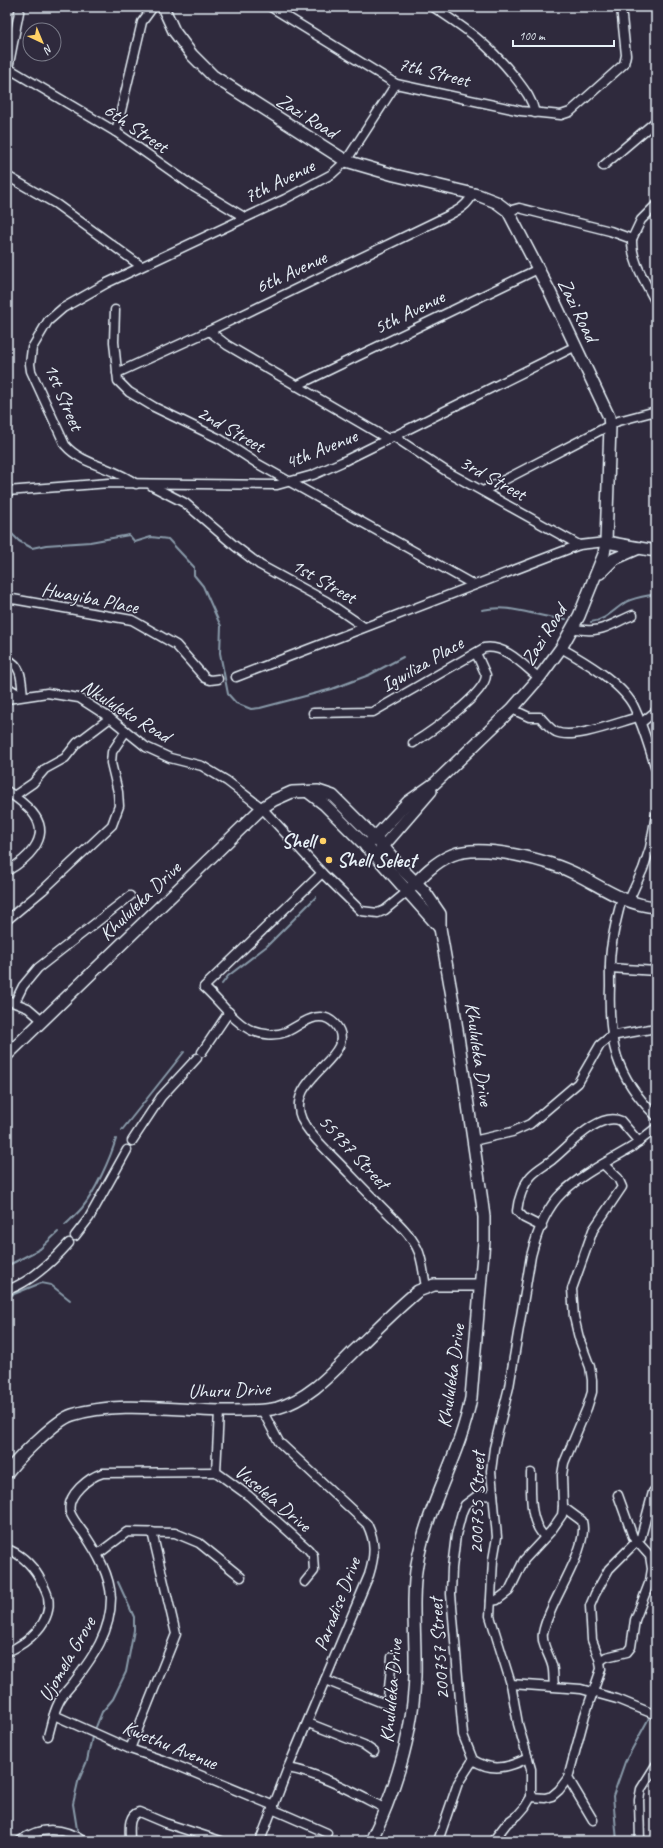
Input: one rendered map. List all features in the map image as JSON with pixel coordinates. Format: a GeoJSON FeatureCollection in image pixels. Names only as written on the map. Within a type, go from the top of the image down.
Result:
{"type":"FeatureCollection","features":[{"type":"Feature","properties":{"kind":"street"},"geometry":{"type":"LineString","coordinates":[[8,71],[20,7]]}},
{"type":"Feature","properties":{"kind":"street"},"geometry":{"type":"LineString","coordinates":[[116,132],[142,22],[153,7]]}},
{"type":"Feature","properties":{"kind":"street","name":"Zazi Road"},"geometry":{"type":"LineString","coordinates":[[163,7],[174,31],[192,55],[213,76],[346,161],[364,168],[472,193],[496,202],[508,211],[576,346],[603,403],[610,426],[606,542],[596,576],[561,648],[539,678],[512,709],[435,783],[408,802],[366,847]]}},
{"type":"Feature","properties":{"kind":"street","name":"7th Street"},"geometry":{"type":"LineString","coordinates":[[271,7],[396,84],[535,113],[561,115],[567,113],[624,64],[626,55],[621,7]]}},
{"type":"Feature","properties":{"kind":"street"},"geometry":{"type":"LineString","coordinates":[[433,7],[486,44],[526,92],[533,104],[535,113]]}},
{"type":"Feature","properties":{"kind":"street","name":"6th Street"},"geometry":{"type":"LineString","coordinates":[[8,71],[116,132],[194,187],[244,217]]}},
{"type":"Feature","properties":{"kind":"street","name":"7th Avenue"},"geometry":{"type":"LineString","coordinates":[[141,266],[323,179],[346,161],[396,84]]}},
{"type":"Feature","properties":{"kind":"street"},"geometry":{"type":"LineString","coordinates":[[604,166],[656,121]]}},
{"type":"Feature","properties":{"kind":"street"},"geometry":{"type":"LineString","coordinates":[[7,176],[56,204],[141,266]]}},
{"type":"Feature","properties":{"kind":"street","name":"6th Avenue"},"geometry":{"type":"LineString","coordinates":[[117,373],[209,331],[445,217],[465,205],[470,200],[472,193]]}},
{"type":"Feature","properties":{"kind":"street"},"geometry":{"type":"LineString","coordinates":[[656,205],[641,220],[632,239],[632,248],[635,261],[656,303]]}},
{"type":"Feature","properties":{"kind":"street"},"geometry":{"type":"LineString","coordinates":[[508,211],[519,208],[610,231],[632,239]]}},
{"type":"Feature","properties":{"kind":"street","name":"1st Street"},"geometry":{"type":"LineString","coordinates":[[136,484],[128,477],[86,460],[70,450],[61,438],[31,371],[30,364],[32,348],[48,321],[55,314],[107,283],[141,266]]}},
{"type":"Feature","properties":{"kind":"street","name":"5th Avenue"},"geometry":{"type":"LineString","coordinates":[[296,386],[538,269]]}},
{"type":"Feature","properties":{"kind":"street","name":"2nd Street"},"geometry":{"type":"LineString","coordinates":[[114,310],[114,342],[117,373],[118,381],[122,387],[136,397],[220,439],[289,481],[474,585]]}},
{"type":"Feature","properties":{"kind":"street","name":"3rd Street"},"geometry":{"type":"LineString","coordinates":[[209,331],[227,345],[296,386],[579,545]]}},
{"type":"Feature","properties":{"kind":"street","name":"4th Avenue"},"geometry":{"type":"LineString","coordinates":[[7,491],[108,483],[148,485],[277,484],[313,475],[576,346]]}},
{"type":"Feature","properties":{"kind":"street"},"geometry":{"type":"LineString","coordinates":[[483,491],[526,467],[618,421],[656,411]]}},
{"type":"Feature","properties":{"kind":"street","name":"1st Street"},"geometry":{"type":"LineString","coordinates":[[148,485],[185,503],[235,546],[260,565],[326,601],[364,627]]}},
{"type":"Feature","properties":{"kind":"street"},"geometry":{"type":"LineString","coordinates":[[606,542],[656,551]]}},
{"type":"Feature","properties":{"kind":"street","name":"1st Street"},"geometry":{"type":"LineString","coordinates":[[236,677],[474,585],[503,576],[579,545],[606,542]]}},
{"type":"Feature","properties":{"kind":"street"},"geometry":{"type":"LineString","coordinates":[[596,576],[614,559],[639,548]]}},
{"type":"Feature","properties":{"kind":"street","name":"Hwayiba Place"},"geometry":{"type":"LineString","coordinates":[[7,598],[132,620],[176,645],[206,678],[210,680],[218,679]]}},
{"type":"Feature","properties":{"kind":"street"},"geometry":{"type":"LineString","coordinates":[[572,628],[583,631],[596,631],[633,615]]}},
{"type":"Feature","properties":{"kind":"street","name":"Igwiliza Place"},"geometry":{"type":"LineString","coordinates":[[313,713],[373,712],[476,653],[491,647],[502,650],[539,678]]}},
{"type":"Feature","properties":{"kind":"street"},"geometry":{"type":"LineString","coordinates":[[561,648],[591,666],[608,679],[629,700],[640,720],[656,769]]}},
{"type":"Feature","properties":{"kind":"street"},"geometry":{"type":"LineString","coordinates":[[413,743],[450,718],[482,686],[486,675],[476,653]]}},
{"type":"Feature","properties":{"kind":"street"},"geometry":{"type":"LineString","coordinates":[[7,659],[16,663],[19,670],[22,696]]}},
{"type":"Feature","properties":{"kind":"street"},"geometry":{"type":"LineString","coordinates":[[7,687],[22,696]]}},
{"type":"Feature","properties":{"kind":"street","name":"Nkululeko Road"},"geometry":{"type":"LineString","coordinates":[[7,699],[47,693],[73,696],[88,703],[110,718],[146,747],[157,753],[202,766],[227,781],[262,808],[322,873],[361,911],[378,913],[385,910],[408,891]]}},
{"type":"Feature","properties":{"kind":"street"},"geometry":{"type":"LineString","coordinates":[[512,709],[529,717],[540,717],[556,732],[564,734],[583,732],[640,720],[656,711]]}},
{"type":"Feature","properties":{"kind":"street"},"geometry":{"type":"LineString","coordinates":[[14,796],[33,783],[45,770],[65,758],[78,743],[110,718]]}},
{"type":"Feature","properties":{"kind":"street"},"geometry":{"type":"LineString","coordinates":[[7,920],[43,890],[112,825],[119,806],[118,792],[111,758],[112,752],[126,731]]}},
{"type":"Feature","properties":{"kind":"street","name":"Zazi Road"},"geometry":{"type":"LineString","coordinates":[[376,856],[435,783]]}},
{"type":"Feature","properties":{"kind":"street","name":"Khululeka Drive"},"geometry":{"type":"LineString","coordinates":[[7,1055],[262,808],[282,795],[318,790],[333,796],[375,837],[400,868],[416,882],[440,914],[440,928],[457,1024],[484,1217],[480,1285],[471,1398],[467,1418],[454,1456],[433,1503],[417,1565],[414,1592],[415,1676],[412,1712],[400,1768],[386,1809],[371,1841]]}},
{"type":"Feature","properties":{"kind":"street"},"geometry":{"type":"LineString","coordinates":[[7,791],[38,819],[39,836],[32,852],[19,864],[7,871]]}},
{"type":"Feature","properties":{"kind":"street"},"geometry":{"type":"LineString","coordinates":[[308,792],[325,805],[376,856],[440,928]]}},
{"type":"Feature","properties":{"kind":"street"},"geometry":{"type":"LineString","coordinates":[[656,815],[650,848],[643,869],[625,899],[611,944],[609,1016],[611,1036],[623,1074],[642,1103],[656,1116]]}},
{"type":"Feature","properties":{"kind":"street"},"geometry":{"type":"LineString","coordinates":[[408,891],[416,882],[443,859],[461,852],[475,850],[530,857],[554,864],[625,899],[656,906]]}},
{"type":"Feature","properties":{"kind":"street","name":"55937 Street"},"geometry":{"type":"LineString","coordinates":[[322,873],[204,987],[242,1025],[253,1031],[264,1034],[286,1032],[312,1017],[328,1019],[335,1024],[339,1032],[340,1045],[328,1062],[312,1078],[303,1090],[299,1102],[302,1120],[314,1137],[412,1239],[421,1258],[426,1286]]}},
{"type":"Feature","properties":{"kind":"street"},"geometry":{"type":"LineString","coordinates":[[16,1002],[23,986],[38,968],[130,896]]}},
{"type":"Feature","properties":{"kind":"street"},"geometry":{"type":"LineString","coordinates":[[610,968],[656,971]]}},
{"type":"Feature","properties":{"kind":"street"},"geometry":{"type":"LineString","coordinates":[[7,1000],[16,1002],[28,1008],[42,1020]]}},
{"type":"Feature","properties":{"kind":"street"},"geometry":{"type":"LineString","coordinates":[[132,1141],[162,1097],[199,1055],[229,1012]]}},
{"type":"Feature","properties":{"kind":"street"},"geometry":{"type":"LineString","coordinates":[[473,1142],[512,1132],[530,1124],[578,1083],[600,1044],[611,1036],[656,1028]]}},
{"type":"Feature","properties":{"kind":"street"},"geometry":{"type":"LineString","coordinates":[[542,1227],[524,1218],[517,1211],[525,1187],[530,1177],[537,1170],[552,1160],[576,1137],[601,1122],[616,1119],[621,1121],[636,1144]]}},
{"type":"Feature","properties":{"kind":"street","name":"200755 Street"},"geometry":{"type":"LineString","coordinates":[[494,1841],[507,1823],[518,1815],[530,1797],[532,1777],[518,1724],[511,1684],[490,1616],[493,1560],[497,1537],[491,1471],[494,1448],[509,1387],[531,1256],[535,1240],[550,1210],[561,1194],[603,1164],[636,1144],[656,1128]]}},
{"type":"Feature","properties":{"kind":"street"},"geometry":{"type":"LineString","coordinates":[[75,1236],[89,1218],[127,1150]]}},
{"type":"Feature","properties":{"kind":"street"},"geometry":{"type":"LineString","coordinates":[[491,1600],[497,1600],[509,1591],[524,1560],[557,1524],[564,1506],[562,1475],[564,1463],[587,1408],[592,1392],[590,1367],[579,1338],[574,1317],[572,1289],[593,1230],[622,1187],[618,1178],[603,1164]]}},
{"type":"Feature","properties":{"kind":"street"},"geometry":{"type":"LineString","coordinates":[[7,1290],[34,1276],[69,1243]]}},
{"type":"Feature","properties":{"kind":"street"},"geometry":{"type":"LineString","coordinates":[[426,1286],[440,1284],[480,1285]]}},
{"type":"Feature","properties":{"kind":"street","name":"Uhuru Drive"},"geometry":{"type":"LineString","coordinates":[[7,1473],[46,1434],[71,1415],[116,1408],[219,1411],[262,1410],[284,1405],[302,1397],[314,1389],[401,1305],[426,1286]]}},
{"type":"Feature","properties":{"kind":"street","name":"Paradise Drive"},"geometry":{"type":"LineString","coordinates":[[260,1841],[288,1768],[369,1575],[374,1559],[375,1547],[373,1535],[367,1524],[358,1513],[279,1442],[262,1410]]}},
{"type":"Feature","properties":{"kind":"street","name":"Vuselela Drive"},"geometry":{"type":"LineString","coordinates":[[219,1411],[216,1472],[249,1496],[313,1555],[314,1571],[305,1582]]}},
{"type":"Feature","properties":{"kind":"street","name":"Ujomela Grove"},"geometry":{"type":"LineString","coordinates":[[48,1736],[58,1704],[88,1664],[106,1633],[110,1617],[111,1597],[108,1582],[98,1554],[76,1522],[70,1510],[73,1497],[90,1479],[103,1473],[216,1472]]}},
{"type":"Feature","properties":{"kind":"street"},"geometry":{"type":"LineString","coordinates":[[531,1473],[532,1505],[537,1526],[545,1537]]}},
{"type":"Feature","properties":{"kind":"street"},"geometry":{"type":"LineString","coordinates":[[530,1797],[545,1798],[552,1796],[559,1790],[568,1778],[592,1693],[599,1677],[600,1661],[592,1640],[590,1628],[590,1606],[594,1594],[609,1569],[637,1542],[645,1527],[653,1492],[656,1489]]}},
{"type":"Feature","properties":{"kind":"street","name":"200757 Street"},"geometry":{"type":"LineString","coordinates":[[473,1760],[465,1743],[461,1715],[451,1594],[452,1568],[456,1535],[465,1505],[477,1496],[493,1495]]}},
{"type":"Feature","properties":{"kind":"street"},"geometry":{"type":"LineString","coordinates":[[600,1661],[627,1652],[633,1643],[635,1620],[650,1581],[652,1569],[650,1556],[637,1542],[630,1531],[618,1495]]}},
{"type":"Feature","properties":{"kind":"street"},"geometry":{"type":"LineString","coordinates":[[554,1686],[553,1667],[544,1644],[543,1633],[554,1601],[580,1548],[584,1534],[582,1522],[564,1506]]}},
{"type":"Feature","properties":{"kind":"street"},"geometry":{"type":"LineString","coordinates":[[98,1554],[127,1532],[175,1533],[199,1543],[241,1577]]}},
{"type":"Feature","properties":{"kind":"street"},"geometry":{"type":"LineString","coordinates":[[130,1749],[176,1634],[152,1532]]}},
{"type":"Feature","properties":{"kind":"street"},"geometry":{"type":"LineString","coordinates":[[7,1549],[23,1557],[36,1573],[46,1592],[48,1605],[47,1613],[41,1626],[17,1648],[7,1652]]}},
{"type":"Feature","properties":{"kind":"street"},"geometry":{"type":"LineString","coordinates":[[326,1680],[385,1704],[388,1698],[392,1657]]}},
{"type":"Feature","properties":{"kind":"street"},"geometry":{"type":"LineString","coordinates":[[511,1684],[581,1689],[617,1699],[656,1715]]}},
{"type":"Feature","properties":{"kind":"street","name":"Kwethu Avenue"},"geometry":{"type":"LineString","coordinates":[[54,1715],[130,1749],[171,1763],[273,1807],[327,1833]]}},
{"type":"Feature","properties":{"kind":"street"},"geometry":{"type":"LineString","coordinates":[[308,1723],[364,1745],[374,1752]]}},
{"type":"Feature","properties":{"kind":"street"},"geometry":{"type":"LineString","coordinates":[[438,1841],[458,1784],[473,1760],[487,1768],[497,1769],[518,1763],[528,1758]]}},
{"type":"Feature","properties":{"kind":"street"},"geometry":{"type":"LineString","coordinates":[[640,1841],[639,1800],[641,1789],[656,1765]]}},
{"type":"Feature","properties":{"kind":"street"},"geometry":{"type":"LineString","coordinates":[[288,1768],[303,1771],[338,1785],[386,1809]]}},
{"type":"Feature","properties":{"kind":"street"},"geometry":{"type":"LineString","coordinates":[[568,1778],[593,1820]]}},
{"type":"Feature","properties":{"kind":"street"},"geometry":{"type":"LineString","coordinates":[[130,1841],[132,1817],[135,1813],[140,1812],[196,1837],[220,1841]]}},
{"type":"Feature","properties":{"kind":"street"},"geometry":{"type":"LineString","coordinates":[[20,1841],[28,1835],[54,1830],[71,1833],[84,1841]]}},
{"type":"Feature","properties":{"kind":"waterway"},"geometry":{"type":"LineString","coordinates":[[7,535],[12,534],[19,541],[32,548],[46,545],[90,542],[129,535],[135,542],[151,537],[168,539],[194,567],[194,575],[203,586],[221,626],[220,653],[228,694],[236,703],[251,709],[332,689],[369,675],[403,657]]}},
{"type":"Feature","properties":{"kind":"waterway"},"geometry":{"type":"LineString","coordinates":[[591,622],[605,617],[629,600],[656,594]]}},
{"type":"Feature","properties":{"kind":"waterway"},"geometry":{"type":"LineString","coordinates":[[482,610],[504,608],[566,619]]}},
{"type":"Feature","properties":{"kind":"waterway"},"geometry":{"type":"LineString","coordinates":[[222,984],[228,976],[267,946],[316,897]]}},
{"type":"Feature","properties":{"kind":"waterway"},"geometry":{"type":"LineString","coordinates":[[122,1130],[184,1052]]}},
{"type":"Feature","properties":{"kind":"waterway"},"geometry":{"type":"LineString","coordinates":[[65,1225],[82,1208],[92,1193],[106,1165],[116,1139]]}},
{"type":"Feature","properties":{"kind":"waterway"},"geometry":{"type":"LineString","coordinates":[[7,1266],[40,1249],[58,1232]]}},
{"type":"Feature","properties":{"kind":"waterway"},"geometry":{"type":"LineString","coordinates":[[9,1296],[41,1283],[51,1285],[70,1300]]}},
{"type":"Feature","properties":{"kind":"waterway"},"geometry":{"type":"LineString","coordinates":[[96,1727],[102,1712],[113,1699],[126,1672],[134,1630],[134,1617],[118,1582]]}},
{"type":"Feature","properties":{"kind":"waterway"},"geometry":{"type":"LineString","coordinates":[[653,1709],[656,1644]]}},
{"type":"Feature","properties":{"kind":"waterway"},"geometry":{"type":"LineString","coordinates":[[617,1841],[613,1796],[625,1762],[649,1718]]}},
{"type":"Feature","properties":{"kind":"waterway"},"geometry":{"type":"LineString","coordinates":[[77,1829],[73,1804],[78,1782],[87,1761],[92,1737]]}},
{"type":"Feature","properties":{"kind":"place","name":"Shell"},"geometry":{"type":"Point","coordinates":[323,841]}},
{"type":"Feature","properties":{"kind":"place","name":"Shell Select"},"geometry":{"type":"Point","coordinates":[329,860]}}]}
